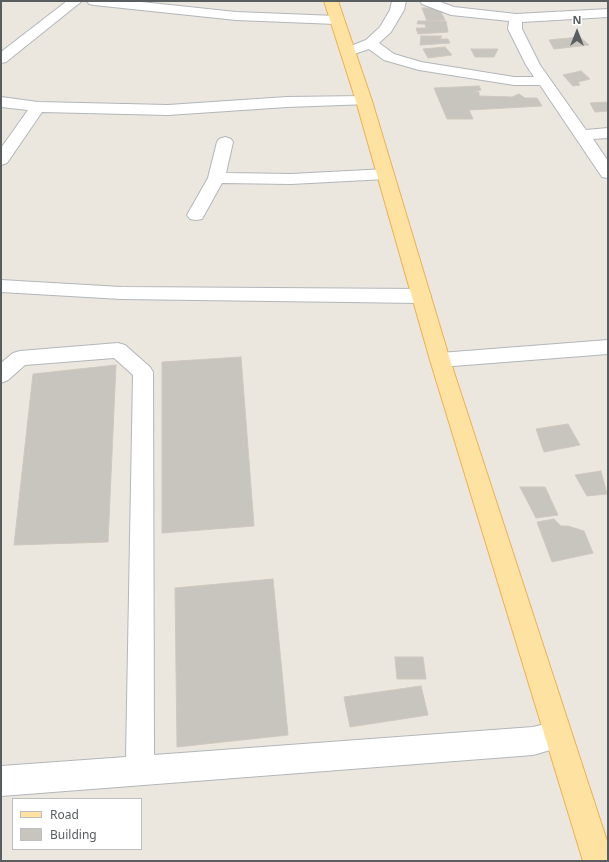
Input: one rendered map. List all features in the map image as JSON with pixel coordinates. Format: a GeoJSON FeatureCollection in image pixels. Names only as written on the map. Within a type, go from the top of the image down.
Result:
{"type":"FeatureCollection","features":[{"type":"Feature","properties":{"kind":"main road"},"geometry":{"type":"LineString","coordinates":[[333,11],[364,101],[440,360],[598,861]]}},
{"type":"Feature","properties":{"kind":"street"},"geometry":{"type":"LineString","coordinates":[[1,59],[74,1]]}},
{"type":"Feature","properties":{"kind":"street"},"geometry":{"type":"LineString","coordinates":[[94,1],[236,16],[333,11]]}},
{"type":"Feature","properties":{"kind":"street"},"geometry":{"type":"LineString","coordinates":[[348,52],[371,44],[386,29],[397,10],[399,1]]}},
{"type":"Feature","properties":{"kind":"street"},"geometry":{"type":"LineString","coordinates":[[427,1],[451,11],[516,18],[608,14]]}},
{"type":"Feature","properties":{"kind":"street"},"geometry":{"type":"LineString","coordinates":[[516,18],[515,29],[533,65],[608,173]]}},
{"type":"Feature","properties":{"kind":"street"},"geometry":{"type":"LineString","coordinates":[[371,44],[389,57],[419,66],[514,81],[544,81]]}},
{"type":"Feature","properties":{"kind":"street"},"geometry":{"type":"LineString","coordinates":[[1,102],[38,106],[168,110],[272,103],[364,101]]}},
{"type":"Feature","properties":{"kind":"street"},"geometry":{"type":"LineString","coordinates":[[1,160],[38,106]]}},
{"type":"Feature","properties":{"kind":"street"},"geometry":{"type":"LineString","coordinates":[[582,135],[608,133]]}},
{"type":"Feature","properties":{"kind":"street"},"geometry":{"type":"LineString","coordinates":[[196,215],[216,178],[225,142]]}},
{"type":"Feature","properties":{"kind":"street"},"geometry":{"type":"LineString","coordinates":[[216,178],[291,179],[386,174]]}},
{"type":"Feature","properties":{"kind":"street"},"geometry":{"type":"LineString","coordinates":[[1,286],[121,294],[421,296]]}},
{"type":"Feature","properties":{"kind":"street"},"geometry":{"type":"LineString","coordinates":[[440,360],[608,347]]}},
{"type":"Feature","properties":{"kind":"street"},"geometry":{"type":"LineString","coordinates":[[1,375],[20,358],[118,350],[144,372],[140,770]]}},
{"type":"Feature","properties":{"kind":"street"},"geometry":{"type":"LineString","coordinates":[[1,780],[533,741],[558,735]]}},
{"type":"Feature","properties":{"kind":"building"},"geometry":{"type":"Polygon","coordinates":[[[422,8],[439,8],[445,20],[427,21],[422,8]]]}},
{"type":"Feature","properties":{"kind":"building"},"geometry":{"type":"Polygon","coordinates":[[[418,21],[446,21],[448,32],[418,34],[416,28],[426,28],[425,24],[417,24],[418,21]]]}},
{"type":"Feature","properties":{"kind":"building"},"geometry":{"type":"Polygon","coordinates":[[[421,36],[442,36],[440,39],[448,39],[450,43],[420,45],[421,36]]]}},
{"type":"Feature","properties":{"kind":"building"},"geometry":{"type":"Polygon","coordinates":[[[580,37],[589,45],[554,49],[549,40],[580,37]]]}},
{"type":"Feature","properties":{"kind":"building"},"geometry":{"type":"Polygon","coordinates":[[[445,47],[452,55],[428,58],[423,49],[445,47]]]}},
{"type":"Feature","properties":{"kind":"building"},"geometry":{"type":"Polygon","coordinates":[[[471,49],[498,49],[494,57],[475,57],[471,49]]]}},
{"type":"Feature","properties":{"kind":"building"},"geometry":{"type":"Polygon","coordinates":[[[581,71],[590,79],[578,82],[580,85],[573,86],[563,75],[581,71]]]}},
{"type":"Feature","properties":{"kind":"building"},"geometry":{"type":"Polygon","coordinates":[[[479,86],[481,90],[473,92],[479,92],[479,96],[512,97],[519,94],[525,98],[537,98],[542,106],[469,110],[473,119],[447,119],[434,88],[479,86]]]}},
{"type":"Feature","properties":{"kind":"building"},"geometry":{"type":"Polygon","coordinates":[[[608,102],[608,111],[595,112],[590,103],[608,102]]]}},
{"type":"Feature","properties":{"kind":"building"},"geometry":{"type":"Polygon","coordinates":[[[241,357],[254,526],[162,533],[162,362],[241,357]]]}},
{"type":"Feature","properties":{"kind":"building"},"geometry":{"type":"Polygon","coordinates":[[[116,365],[108,542],[14,545],[33,374],[116,365]]]}},
{"type":"Feature","properties":{"kind":"building"},"geometry":{"type":"Polygon","coordinates":[[[568,424],[580,445],[544,452],[536,429],[568,424]]]}},
{"type":"Feature","properties":{"kind":"building"},"geometry":{"type":"Polygon","coordinates":[[[601,471],[607,494],[587,496],[575,475],[601,471]]]}},
{"type":"Feature","properties":{"kind":"building"},"geometry":{"type":"Polygon","coordinates":[[[520,487],[545,487],[558,515],[536,518],[520,487]]]}},
{"type":"Feature","properties":{"kind":"building"},"geometry":{"type":"Polygon","coordinates":[[[554,519],[561,526],[568,526],[584,531],[593,553],[552,562],[537,522],[554,519]]]}},
{"type":"Feature","properties":{"kind":"building"},"geometry":{"type":"Polygon","coordinates":[[[273,579],[288,735],[177,747],[175,588],[273,579]]]}},
{"type":"Feature","properties":{"kind":"building"},"geometry":{"type":"Polygon","coordinates":[[[395,657],[423,657],[426,679],[397,679],[395,657]]]}},
{"type":"Feature","properties":{"kind":"building"},"geometry":{"type":"Polygon","coordinates":[[[421,686],[428,715],[350,727],[344,697],[421,686]]]}}]}
